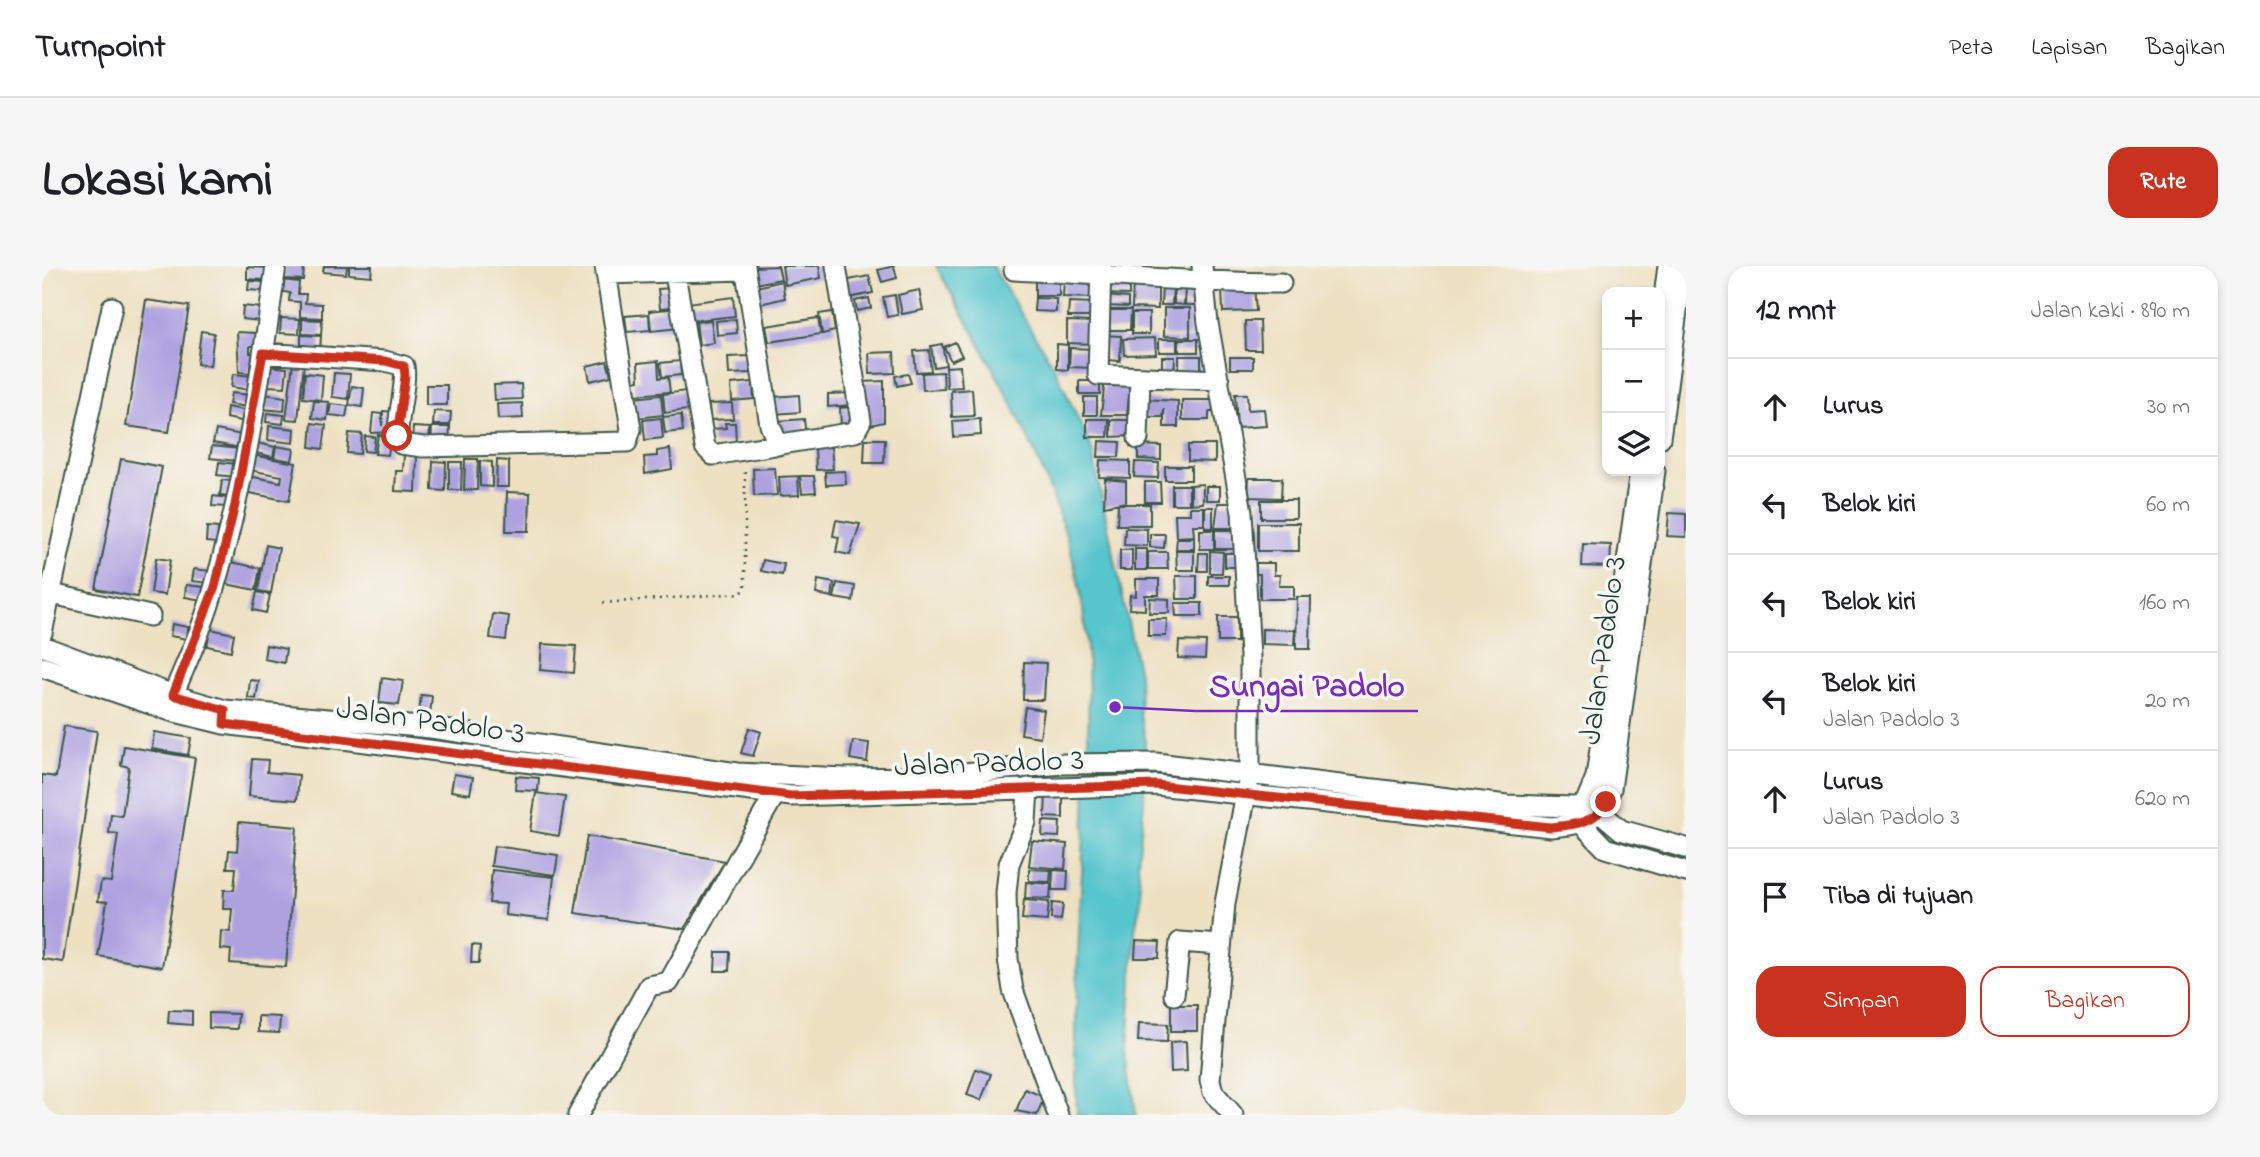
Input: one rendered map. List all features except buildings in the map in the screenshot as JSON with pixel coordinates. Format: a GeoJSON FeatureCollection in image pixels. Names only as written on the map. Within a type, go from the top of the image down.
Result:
{"type":"FeatureCollection","features":[{"type":"Feature","properties":{"kind":"street"},"geometry":{"type":"LineString","coordinates":[[173,695],[215,587],[235,505],[276,266]]}},
{"type":"Feature","properties":{"kind":"street"},"geometry":{"type":"LineString","coordinates":[[675,274],[705,447],[713,455],[855,432],[861,421],[836,266]]}},
{"type":"Feature","properties":{"kind":"street"},"geometry":{"type":"LineString","coordinates":[[1665,289],[1668,266]]}},
{"type":"Feature","properties":{"kind":"street"},"geometry":{"type":"LineString","coordinates":[[1663,413],[1683,266]]}},
{"type":"Feature","properties":{"kind":"street"},"geometry":{"type":"LineString","coordinates":[[263,353],[385,361],[404,366],[397,436],[401,444],[423,447],[627,442],[631,429],[606,270],[675,274],[745,268],[770,425],[778,445]]}},
{"type":"Feature","properties":{"kind":"street"},"geometry":{"type":"LineString","coordinates":[[1014,270],[1202,274],[1281,283]]}},
{"type":"Feature","properties":{"kind":"street"},"geometry":{"type":"LineString","coordinates":[[1101,270],[1098,375],[1219,380]]}},
{"type":"Feature","properties":{"kind":"street"},"geometry":{"type":"LineString","coordinates":[[1202,274],[1242,512],[1250,657],[1250,773],[1220,945],[1210,1080],[1213,1093],[1233,1115]]}},
{"type":"Feature","properties":{"kind":"street"},"geometry":{"type":"LineString","coordinates":[[42,633],[112,307]]}},
{"type":"Feature","properties":{"kind":"street"},"geometry":{"type":"LineString","coordinates":[[1138,439],[1140,377]]}},
{"type":"Feature","properties":{"kind":"street","name":"Jalan Padolo 3"},"geometry":{"type":"LineString","coordinates":[[42,646],[131,688],[224,717],[519,751],[788,777],[920,777],[1062,764],[1156,763],[1250,773],[1507,813],[1550,827],[1581,823],[1600,812],[1611,789],[1640,476]]}},
{"type":"Feature","properties":{"kind":"street","name":"Jalan Padolo 3"},"geometry":{"type":"LineString","coordinates":[[519,751],[775,794],[878,795],[1060,786],[1156,785],[1246,795],[1507,813],[1562,809],[1585,804],[1596,778],[1619,683],[1655,476]]}},
{"type":"Feature","properties":{"kind":"street"},"geometry":{"type":"LineString","coordinates":[[52,594],[150,616]]}},
{"type":"Feature","properties":{"kind":"street","name":"Jalan Padolo 3"},"geometry":{"type":"LineString","coordinates":[[42,667],[173,695],[224,717]]}},
{"type":"Feature","properties":{"kind":"street"},"geometry":{"type":"LineString","coordinates":[[1028,788],[1026,822],[1009,864],[1006,893],[1008,959],[1013,989],[1058,1115]]}},
{"type":"Feature","properties":{"kind":"street"},"geometry":{"type":"LineString","coordinates":[[578,1115],[649,986],[669,982],[775,794]]}},
{"type":"Feature","properties":{"kind":"street"},"geometry":{"type":"LineString","coordinates":[[1600,812],[1621,830],[1686,848]]}},
{"type":"Feature","properties":{"kind":"street"},"geometry":{"type":"LineString","coordinates":[[1581,823],[1605,848],[1686,872]]}},
{"type":"Feature","properties":{"kind":"street"},"geometry":{"type":"LineString","coordinates":[[1174,995],[1180,942],[1220,945]]}},
{"type":"Feature","properties":{"kind":"path"},"geometry":{"type":"LineString","coordinates":[[603,603],[742,593],[745,586],[745,450]]}},
{"type":"Feature","properties":{"kind":"water"},"geometry":{"type":"Polygon","coordinates":[[[936,266],[992,266],[1055,369],[1091,447],[1139,674],[1140,715],[1145,736],[1144,801],[1138,863],[1141,901],[1135,929],[1128,1051],[1136,1115],[1077,1115],[1076,1002],[1089,715],[1087,649],[1079,584],[1059,514],[1029,440],[994,370],[936,266]]]}},
{"type":"Feature","properties":{"kind":"place","name":"Sungai Padolo"},"geometry":{"type":"Point","coordinates":[1115,707]}},
{"type":"Feature","properties":{"kind":"route"},"geometry":{"type":"LineString","coordinates":[[397,436],[402,412],[404,366],[385,361],[263,353],[235,505],[215,587],[173,695],[225,710],[224,724],[291,730],[791,796],[1156,785],[1550,827],[1585,822],[1595,817],[1606,802]]}}]}
